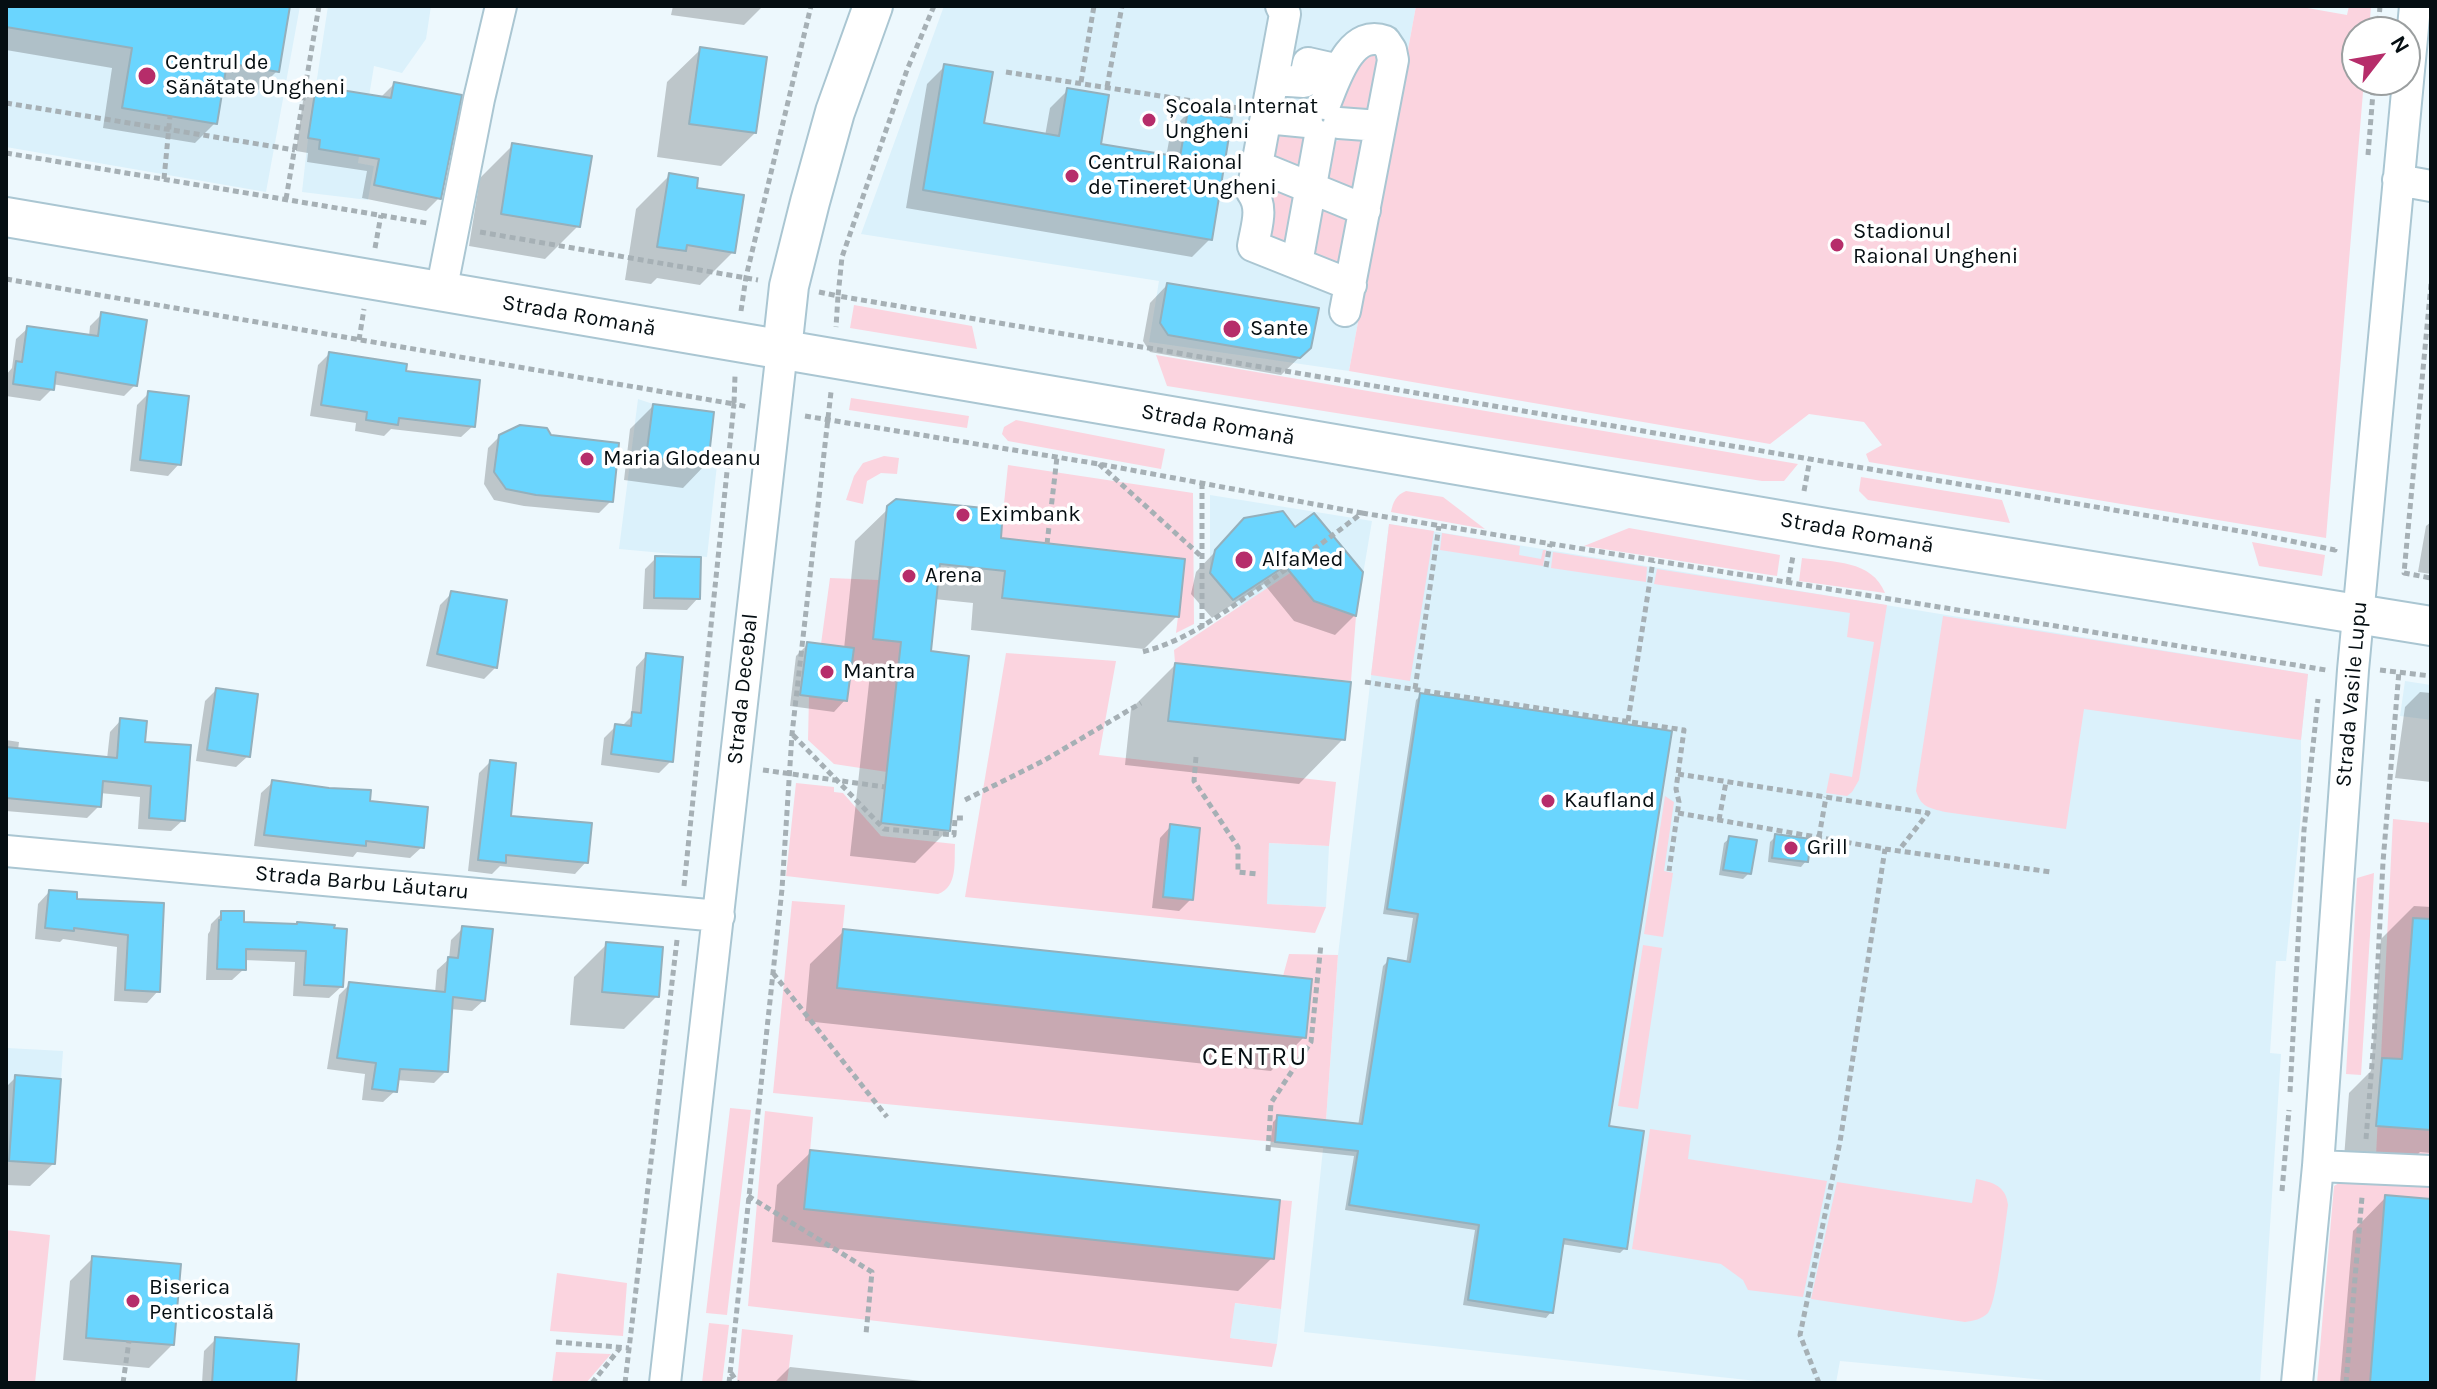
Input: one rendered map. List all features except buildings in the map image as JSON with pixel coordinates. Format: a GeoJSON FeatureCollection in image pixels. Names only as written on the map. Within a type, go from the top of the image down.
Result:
{"type":"FeatureCollection","features":[{"type":"Feature","properties":{"kind":"main road","name":"Strada Decebal"},"geometry":{"type":"LineString","coordinates":[[782,350],[789,286],[810,202],[835,112],[873,6]]}},
{"type":"Feature","properties":{"kind":"main road","name":"Strada Romană"},"geometry":{"type":"LineString","coordinates":[[6,217],[1890,539],[2431,626]]}},
{"type":"Feature","properties":{"kind":"street"},"geometry":{"type":"LineString","coordinates":[[441,292],[479,99],[501,6]]}},
{"type":"Feature","properties":{"kind":"street"},"geometry":{"type":"LineString","coordinates":[[1281,6],[1285,14],[1273,80],[1256,114],[1257,166],[1252,192],[1259,208],[1253,246],[1297,263],[1348,298],[1393,60],[1385,41],[1368,38],[1350,52],[1339,70],[1322,121],[1297,263]]}},
{"type":"Feature","properties":{"kind":"street","name":"Strada Vasile Lupu"},"geometry":{"type":"LineString","coordinates":[[2297,1383],[2318,1166],[2358,614],[2398,180],[2420,7]]}},
{"type":"Feature","properties":{"kind":"street"},"geometry":{"type":"LineString","coordinates":[[1273,80],[1304,82],[1308,63],[1339,70]]}},
{"type":"Feature","properties":{"kind":"street"},"geometry":{"type":"LineString","coordinates":[[1256,114],[1380,126]]}},
{"type":"Feature","properties":{"kind":"street"},"geometry":{"type":"LineString","coordinates":[[1257,166],[1365,210]]}},
{"type":"Feature","properties":{"kind":"street"},"geometry":{"type":"LineString","coordinates":[[2398,180],[2431,186]]}},
{"type":"Feature","properties":{"kind":"street","name":"Strada Decebal"},"geometry":{"type":"LineString","coordinates":[[665,1383],[782,350]]}},
{"type":"Feature","properties":{"kind":"street","name":"Strada Barbu Lăutaru"},"geometry":{"type":"LineString","coordinates":[[6,851],[719,916]]}},
{"type":"Feature","properties":{"kind":"street"},"geometry":{"type":"LineString","coordinates":[[2318,1166],[2431,1171]]}},
{"type":"Feature","properties":{"kind":"path"},"geometry":{"type":"LineString","coordinates":[[286,199],[319,6]]}},
{"type":"Feature","properties":{"kind":"path"},"geometry":{"type":"LineString","coordinates":[[625,1383],[680,912],[734,404],[736,342],[746,277],[811,6]]}},
{"type":"Feature","properties":{"kind":"path"},"geometry":{"type":"LineString","coordinates":[[729,1383],[782,889],[792,734],[835,359],[842,257],[907,70],[934,6]]}},
{"type":"Feature","properties":{"kind":"path"},"geometry":{"type":"LineString","coordinates":[[1081,82],[1094,6]]}},
{"type":"Feature","properties":{"kind":"path"},"geometry":{"type":"LineString","coordinates":[[1107,87],[1122,6]]}},
{"type":"Feature","properties":{"kind":"path"},"geometry":{"type":"LineString","coordinates":[[1006,72],[1081,82],[1256,114]]}},
{"type":"Feature","properties":{"kind":"path"},"geometry":{"type":"LineString","coordinates":[[6,103],[295,150]]}},
{"type":"Feature","properties":{"kind":"path"},"geometry":{"type":"LineString","coordinates":[[164,179],[170,116]]}},
{"type":"Feature","properties":{"kind":"path"},"geometry":{"type":"LineString","coordinates":[[6,279],[1099,464],[1362,513],[2321,670]]}},
{"type":"Feature","properties":{"kind":"path"},"geometry":{"type":"LineString","coordinates":[[2431,284],[2404,573],[2431,578]]}},
{"type":"Feature","properties":{"kind":"path"},"geometry":{"type":"LineString","coordinates":[[838,296],[2251,533],[2335,550]]}},
{"type":"Feature","properties":{"kind":"path"},"geometry":{"type":"LineString","coordinates":[[1047,544],[1057,457]]}},
{"type":"Feature","properties":{"kind":"path"},"geometry":{"type":"LineString","coordinates":[[1099,464],[1202,557]]}},
{"type":"Feature","properties":{"kind":"path"},"geometry":{"type":"LineString","coordinates":[[1202,483],[1202,628]]}},
{"type":"Feature","properties":{"kind":"path"},"geometry":{"type":"LineString","coordinates":[[1142,652],[1166,646],[1202,628],[1362,513]]}},
{"type":"Feature","properties":{"kind":"path"},"geometry":{"type":"LineString","coordinates":[[1415,689],[1439,526]]}},
{"type":"Feature","properties":{"kind":"path"},"geometry":{"type":"LineString","coordinates":[[1546,567],[1550,544]]}},
{"type":"Feature","properties":{"kind":"path"},"geometry":{"type":"LineString","coordinates":[[1628,721],[1653,561]]}},
{"type":"Feature","properties":{"kind":"path"},"geometry":{"type":"LineString","coordinates":[[2346,1383],[2399,671]]}},
{"type":"Feature","properties":{"kind":"path"},"geometry":{"type":"LineString","coordinates":[[1365,682],[1684,730],[1676,789],[1678,813],[1669,871]]}},
{"type":"Feature","properties":{"kind":"path"},"geometry":{"type":"LineString","coordinates":[[2281,1205],[2304,830],[2319,684]]}},
{"type":"Feature","properties":{"kind":"path"},"geometry":{"type":"LineString","coordinates":[[965,800],[1045,760],[1141,703]]}},
{"type":"Feature","properties":{"kind":"path"},"geometry":{"type":"LineString","coordinates":[[792,734],[884,829],[954,835],[955,818],[963,818]]}},
{"type":"Feature","properties":{"kind":"path"},"geometry":{"type":"LineString","coordinates":[[1196,757],[1194,781],[1238,847],[1238,872],[1257,874]]}},
{"type":"Feature","properties":{"kind":"path"},"geometry":{"type":"LineString","coordinates":[[762,770],[885,787]]}},
{"type":"Feature","properties":{"kind":"path"},"geometry":{"type":"LineString","coordinates":[[1678,774],[1928,813],[1899,850]]}},
{"type":"Feature","properties":{"kind":"path"},"geometry":{"type":"LineString","coordinates":[[1719,820],[1726,782]]}},
{"type":"Feature","properties":{"kind":"path"},"geometry":{"type":"LineString","coordinates":[[1819,837],[1826,797]]}},
{"type":"Feature","properties":{"kind":"path"},"geometry":{"type":"LineString","coordinates":[[1678,813],[1885,849],[2051,872]]}},
{"type":"Feature","properties":{"kind":"path"},"geometry":{"type":"LineString","coordinates":[[1819,1383],[1800,1335],[1840,1142],[1885,849]]}},
{"type":"Feature","properties":{"kind":"path"},"geometry":{"type":"LineString","coordinates":[[1268,1151],[1271,1103],[1311,1042],[1321,944]]}},
{"type":"Feature","properties":{"kind":"path"},"geometry":{"type":"LineString","coordinates":[[772,972],[887,1117]]}},
{"type":"Feature","properties":{"kind":"path"},"geometry":{"type":"LineString","coordinates":[[748,1196],[872,1272],[866,1334]]}},
{"type":"Feature","properties":{"kind":"path"},"geometry":{"type":"LineString","coordinates":[[123,1383],[129,1341]]}},
{"type":"Feature","properties":{"kind":"path"},"geometry":{"type":"LineString","coordinates":[[556,1342],[629,1348]]}},
{"type":"Feature","properties":{"kind":"path"},"geometry":{"type":"LineString","coordinates":[[592,1383],[621,1347]]}},
{"type":"Feature","properties":{"kind":"path"},"geometry":{"type":"LineString","coordinates":[[730,1372],[738,1383]]}},
{"type":"Feature","properties":{"kind":"shaded area","name":"Centrul de Sănătate Ungheni"},"geometry":{"type":"Polygon","coordinates":[[[6,6],[300,6],[266,192],[6,147],[6,6]]]}},
{"type":"Feature","properties":{"kind":"shaded area"},"geometry":{"type":"Polygon","coordinates":[[[328,6],[431,6],[426,39],[402,73],[374,66],[358,163],[374,166],[368,200],[302,192],[328,6]]]}},
{"type":"Feature","properties":{"kind":"shaded area","name":"Școala Internat Ungheni"},"geometry":{"type":"Polygon","coordinates":[[[944,6],[1416,6],[1349,371],[1149,342],[1159,281],[861,234],[944,6]]]}},
{"type":"Feature","properties":{"kind":"shaded area","name":"Stadionul Raional Ungheni"},"geometry":{"type":"Polygon","coordinates":[[[1416,6],[2296,6],[2347,15],[2349,6],[2371,6],[2370,16],[2341,16],[2341,96],[2363,96],[2326,538],[1869,462],[1866,454],[1882,445],[1864,422],[1809,414],[1770,444],[1349,371],[1416,6]]]}},
{"type":"Feature","properties":{"kind":"shaded area"},"geometry":{"type":"Polygon","coordinates":[[[1382,49],[1377,119],[1346,113],[1337,100],[1350,60],[1382,49]]]}},
{"type":"Feature","properties":{"kind":"shaded area"},"geometry":{"type":"Polygon","coordinates":[[[1269,129],[1299,131],[1304,139],[1298,167],[1276,156],[1269,156],[1269,129]]]}},
{"type":"Feature","properties":{"kind":"shaded area"},"geometry":{"type":"Polygon","coordinates":[[[1372,131],[1362,195],[1333,186],[1335,181],[1326,178],[1328,168],[1332,167],[1333,143],[1345,133],[1372,131]]]}},
{"type":"Feature","properties":{"kind":"shaded area"},"geometry":{"type":"Polygon","coordinates":[[[1264,185],[1293,197],[1292,204],[1297,205],[1289,253],[1261,244],[1264,185]]]}},
{"type":"Feature","properties":{"kind":"shaded area"},"geometry":{"type":"Polygon","coordinates":[[[1321,208],[1357,216],[1348,276],[1311,258],[1320,227],[1317,225],[1321,208]]]}},
{"type":"Feature","properties":{"kind":"shaded area"},"geometry":{"type":"Polygon","coordinates":[[[854,305],[972,326],[977,349],[850,328],[854,305]]]}},
{"type":"Feature","properties":{"kind":"shaded area"},"geometry":{"type":"Polygon","coordinates":[[[1156,355],[1798,464],[1784,481],[1762,481],[1167,386],[1156,355]]]}},
{"type":"Feature","properties":{"kind":"shaded area"},"geometry":{"type":"Polygon","coordinates":[[[851,398],[969,416],[967,428],[849,410],[851,398]]]}},
{"type":"Feature","properties":{"kind":"shaded area"},"geometry":{"type":"Polygon","coordinates":[[[638,399],[714,412],[708,465],[717,465],[707,557],[619,549],[638,399]]]}},
{"type":"Feature","properties":{"kind":"shaded area"},"geometry":{"type":"Polygon","coordinates":[[[1016,420],[1165,449],[1161,469],[1008,441],[1002,434],[1004,427],[1016,420]]]}},
{"type":"Feature","properties":{"kind":"shaded area"},"geometry":{"type":"Polygon","coordinates":[[[884,456],[899,458],[897,474],[881,473],[867,481],[863,504],[846,500],[854,476],[863,463],[884,456]]]}},
{"type":"Feature","properties":{"kind":"shaded area"},"geometry":{"type":"Polygon","coordinates":[[[1008,465],[1193,493],[1194,624],[1176,633],[1185,559],[1000,542],[1008,465]]]}},
{"type":"Feature","properties":{"kind":"shaded area"},"geometry":{"type":"Polygon","coordinates":[[[1861,477],[2002,500],[2010,523],[1868,500],[1859,491],[1861,477]]]}},
{"type":"Feature","properties":{"kind":"shaded area"},"geometry":{"type":"Polygon","coordinates":[[[1406,491],[1443,497],[1485,529],[1391,512],[1396,499],[1406,491]]]}},
{"type":"Feature","properties":{"kind":"shaded area"},"geometry":{"type":"Polygon","coordinates":[[[1210,495],[1372,521],[1356,616],[1314,601],[1290,573],[1240,607],[1210,573],[1210,495]]]}},
{"type":"Feature","properties":{"kind":"shaded area"},"geometry":{"type":"Polygon","coordinates":[[[1389,524],[2308,674],[2301,740],[2301,814],[2286,961],[2276,961],[2270,1053],[2281,1054],[2260,1383],[2078,1383],[1840,1361],[1836,1383],[1775,1383],[1304,1332],[1326,1120],[1338,955],[1389,524]]]}},
{"type":"Feature","properties":{"kind":"shaded area"},"geometry":{"type":"Polygon","coordinates":[[[1389,524],[1434,531],[1410,681],[1371,675],[1389,524]]]}},
{"type":"Feature","properties":{"kind":"shaded area"},"geometry":{"type":"Polygon","coordinates":[[[1629,528],[1780,555],[1777,576],[1584,546],[1629,528]]]}},
{"type":"Feature","properties":{"kind":"shaded area"},"geometry":{"type":"Polygon","coordinates":[[[1442,533],[1520,546],[1519,555],[1541,559],[1543,550],[1546,550],[1543,566],[1440,550],[1442,533]]]}},
{"type":"Feature","properties":{"kind":"shaded area"},"geometry":{"type":"Polygon","coordinates":[[[2252,542],[2325,555],[2322,576],[2259,566],[2252,542]]]}},
{"type":"Feature","properties":{"kind":"shaded area"},"geometry":{"type":"Polygon","coordinates":[[[1553,552],[1647,567],[1646,582],[1551,568],[1553,552]]]}},
{"type":"Feature","properties":{"kind":"shaded area"},"geometry":{"type":"Polygon","coordinates":[[[1802,558],[1861,568],[1879,582],[1885,593],[1799,581],[1802,558]]]}},
{"type":"Feature","properties":{"kind":"shaded area"},"geometry":{"type":"Polygon","coordinates":[[[1657,569],[1887,605],[1859,780],[1852,792],[1847,796],[1826,793],[1830,773],[1852,777],[1874,642],[1847,637],[1850,613],[1654,584],[1657,569]]]}},
{"type":"Feature","properties":{"kind":"shaded area"},"geometry":{"type":"Polygon","coordinates":[[[1290,573],[1314,601],[1356,616],[1351,681],[1175,663],[1174,650],[1290,573]]]}},
{"type":"Feature","properties":{"kind":"shaded area"},"geometry":{"type":"Polygon","coordinates":[[[830,578],[880,580],[901,642],[887,772],[834,764],[808,740],[809,696],[847,701],[854,648],[821,644],[830,578]]]}},
{"type":"Feature","properties":{"kind":"shaded area"},"geometry":{"type":"Polygon","coordinates":[[[1943,616],[2308,674],[2301,740],[2084,709],[2066,829],[1930,808],[1923,804],[1916,791],[1943,616]]]}},
{"type":"Feature","properties":{"kind":"shaded area"},"geometry":{"type":"Polygon","coordinates":[[[1006,653],[1116,661],[1099,755],[1336,782],[1329,846],[1269,843],[1267,904],[1326,907],[1315,933],[965,897],[1006,653]]]}},
{"type":"Feature","properties":{"kind":"shaded area"},"geometry":{"type":"Polygon","coordinates":[[[2405,681],[2431,685],[2431,720],[2400,716],[2405,681]]]}},
{"type":"Feature","properties":{"kind":"shaded area"},"geometry":{"type":"Polygon","coordinates":[[[796,783],[834,787],[834,792],[843,793],[881,836],[955,844],[954,873],[949,886],[938,894],[786,876],[796,783]]]}},
{"type":"Feature","properties":{"kind":"shaded area"},"geometry":{"type":"Polygon","coordinates":[[[1665,796],[1674,802],[1664,871],[1673,873],[1663,937],[1644,934],[1665,796]]]}},
{"type":"Feature","properties":{"kind":"shaded area"},"geometry":{"type":"Polygon","coordinates":[[[2393,819],[2431,823],[2431,1157],[2376,1155],[2393,819]]]}},
{"type":"Feature","properties":{"kind":"shaded area"},"geometry":{"type":"Polygon","coordinates":[[[1269,843],[1329,846],[1326,907],[1266,904],[1269,843]]]}},
{"type":"Feature","properties":{"kind":"shaded area"},"geometry":{"type":"Polygon","coordinates":[[[2374,873],[2361,1075],[2346,1074],[2357,878],[2374,873]]]}},
{"type":"Feature","properties":{"kind":"shaded area"},"geometry":{"type":"Polygon","coordinates":[[[792,901],[845,905],[837,988],[1306,1038],[1312,979],[1283,976],[1289,954],[1338,955],[1326,1120],[1278,1115],[1275,1142],[773,1093],[792,901]]]}},
{"type":"Feature","properties":{"kind":"shaded area"},"geometry":{"type":"Polygon","coordinates":[[[1643,945],[1662,948],[1638,1109],[1618,1106],[1643,945]]]}},
{"type":"Feature","properties":{"kind":"shaded area"},"geometry":{"type":"Polygon","coordinates":[[[6,1032],[7,1048],[63,1051],[55,1164],[6,1161],[6,1032]]]}},
{"type":"Feature","properties":{"kind":"shaded area"},"geometry":{"type":"Polygon","coordinates":[[[730,1108],[751,1110],[727,1315],[706,1313],[730,1108]]]}},
{"type":"Feature","properties":{"kind":"shaded area"},"geometry":{"type":"Polygon","coordinates":[[[765,1111],[813,1117],[805,1209],[1273,1259],[1280,1200],[1292,1201],[1281,1309],[1235,1303],[1230,1338],[1277,1344],[1272,1367],[748,1306],[765,1111]]]}},
{"type":"Feature","properties":{"kind":"shaded area"},"geometry":{"type":"Polygon","coordinates":[[[1650,1129],[1691,1135],[1688,1159],[1827,1181],[1803,1297],[1748,1290],[1743,1280],[1721,1264],[1632,1249],[1650,1129]]]}},
{"type":"Feature","properties":{"kind":"shaded area"},"geometry":{"type":"Polygon","coordinates":[[[2349,1177],[2431,1183],[2431,1199],[2385,1196],[2370,1383],[2317,1383],[2334,1186],[2349,1177]]]}},
{"type":"Feature","properties":{"kind":"shaded area"},"geometry":{"type":"Polygon","coordinates":[[[1976,1179],[1998,1186],[2005,1193],[2008,1205],[1994,1294],[1986,1315],[1965,1322],[1811,1299],[1837,1182],[1972,1203],[1976,1179]]]}},
{"type":"Feature","properties":{"kind":"shaded area"},"geometry":{"type":"Polygon","coordinates":[[[6,1230],[50,1235],[35,1383],[6,1383],[6,1230]]]}},
{"type":"Feature","properties":{"kind":"shaded area"},"geometry":{"type":"Polygon","coordinates":[[[557,1273],[627,1283],[623,1336],[550,1331],[557,1273]]]}},
{"type":"Feature","properties":{"kind":"shaded area"},"geometry":{"type":"Polygon","coordinates":[[[1234,1303],[1281,1309],[1277,1344],[1230,1338],[1234,1303]]]}},
{"type":"Feature","properties":{"kind":"shaded area"},"geometry":{"type":"Polygon","coordinates":[[[709,1323],[729,1325],[722,1383],[702,1383],[709,1323]]]}},
{"type":"Feature","properties":{"kind":"shaded area"},"geometry":{"type":"Polygon","coordinates":[[[742,1329],[793,1335],[787,1383],[737,1383],[742,1329]]]}},
{"type":"Feature","properties":{"kind":"shaded area"},"geometry":{"type":"Polygon","coordinates":[[[556,1352],[611,1354],[586,1383],[552,1383],[556,1352]]]}},
{"type":"Feature","properties":{"kind":"place","name":"Centrul de Sănătate Ungheni"},"geometry":{"type":"Point","coordinates":[147,76]}},
{"type":"Feature","properties":{"kind":"place","name":"Școala Internat Ungheni"},"geometry":{"type":"Point","coordinates":[1149,120]}},
{"type":"Feature","properties":{"kind":"place","name":"Centrul Raional de Tineret Ungheni"},"geometry":{"type":"Point","coordinates":[1072,176]}},
{"type":"Feature","properties":{"kind":"place","name":"Stadionul Raional Ungheni"},"geometry":{"type":"Point","coordinates":[1837,245]}},
{"type":"Feature","properties":{"kind":"place","name":"Sante"},"geometry":{"type":"Point","coordinates":[1232,329]}},
{"type":"Feature","properties":{"kind":"place","name":"Maria Glodeanu"},"geometry":{"type":"Point","coordinates":[587,459]}},
{"type":"Feature","properties":{"kind":"place","name":"Eximbank"},"geometry":{"type":"Point","coordinates":[963,515]}},
{"type":"Feature","properties":{"kind":"place","name":"AlfaMed"},"geometry":{"type":"Point","coordinates":[1244,560]}},
{"type":"Feature","properties":{"kind":"place","name":"Arena"},"geometry":{"type":"Point","coordinates":[909,576]}},
{"type":"Feature","properties":{"kind":"place","name":"Mantra"},"geometry":{"type":"Point","coordinates":[827,672]}},
{"type":"Feature","properties":{"kind":"place","name":"Kaufland"},"geometry":{"type":"Point","coordinates":[1548,801]}},
{"type":"Feature","properties":{"kind":"place","name":"Grill"},"geometry":{"type":"Point","coordinates":[1791,848]}},
{"type":"Feature","properties":{"kind":"place","name":"Biserica Penticostală"},"geometry":{"type":"Point","coordinates":[133,1301]}},
{"type":"Feature","properties":{"kind":"district","name":"CENTRU"},"geometry":{"type":"Point","coordinates":[1255,1058]}}]}
